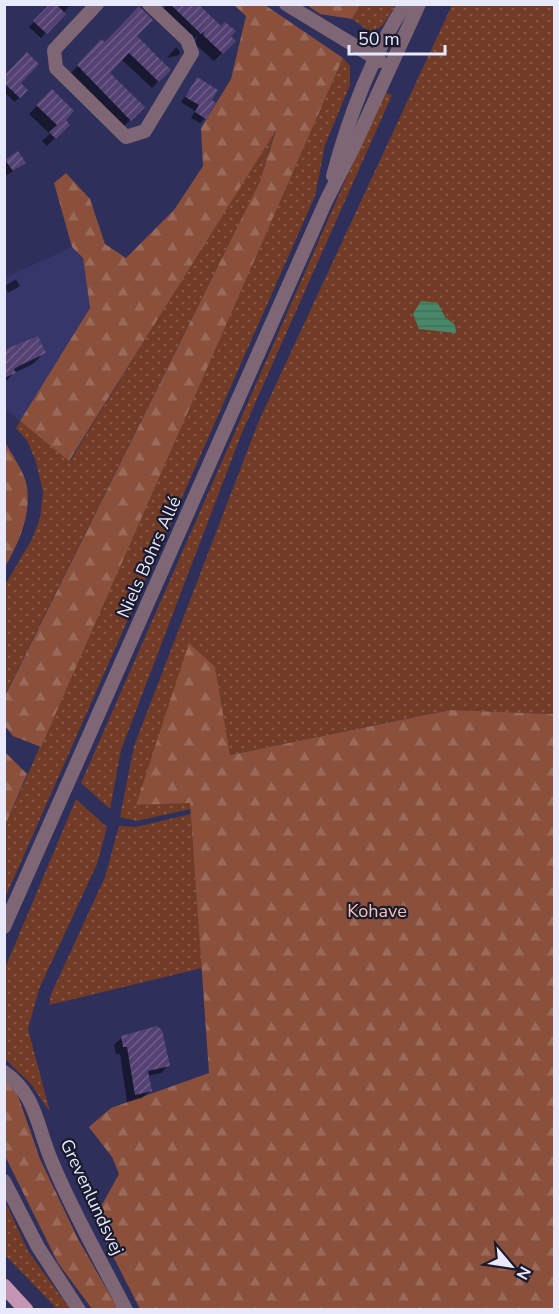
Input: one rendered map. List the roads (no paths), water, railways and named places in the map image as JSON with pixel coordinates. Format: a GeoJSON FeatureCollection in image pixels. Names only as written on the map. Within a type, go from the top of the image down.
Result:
{"type":"FeatureCollection","features":[{"type":"Feature","properties":{"kind":"main road"},"geometry":{"type":"LineString","coordinates":[[4,1286],[27,1310]]}},
{"type":"Feature","properties":{"kind":"street"},"geometry":{"type":"LineString","coordinates":[[97,4],[54,50],[56,68],[126,137],[145,131],[192,53],[187,40],[149,4]]}},
{"type":"Feature","properties":{"kind":"street"},"geometry":{"type":"LineString","coordinates":[[286,4],[390,67]]}},
{"type":"Feature","properties":{"kind":"street","name":"Niels Bohrs Allé"},"geometry":{"type":"LineString","coordinates":[[326,201],[344,133],[374,57],[405,4]]}},
{"type":"Feature","properties":{"kind":"street","name":"Niels Bohrs Allé"},"geometry":{"type":"LineString","coordinates":[[4,927],[326,201],[354,146],[419,4]]}},
{"type":"Feature","properties":{"kind":"street","name":"Grevenlundsvej"},"geometry":{"type":"LineString","coordinates":[[4,1072],[26,1091],[35,1108],[51,1161],[126,1310]]}},
{"type":"Feature","properties":{"kind":"street"},"geometry":{"type":"LineString","coordinates":[[4,1181],[38,1247],[79,1310]]}},
{"type":"Feature","properties":{"kind":"park label","name":"Kohave"},"geometry":{"type":"Point","coordinates":[377,911]}}]}
